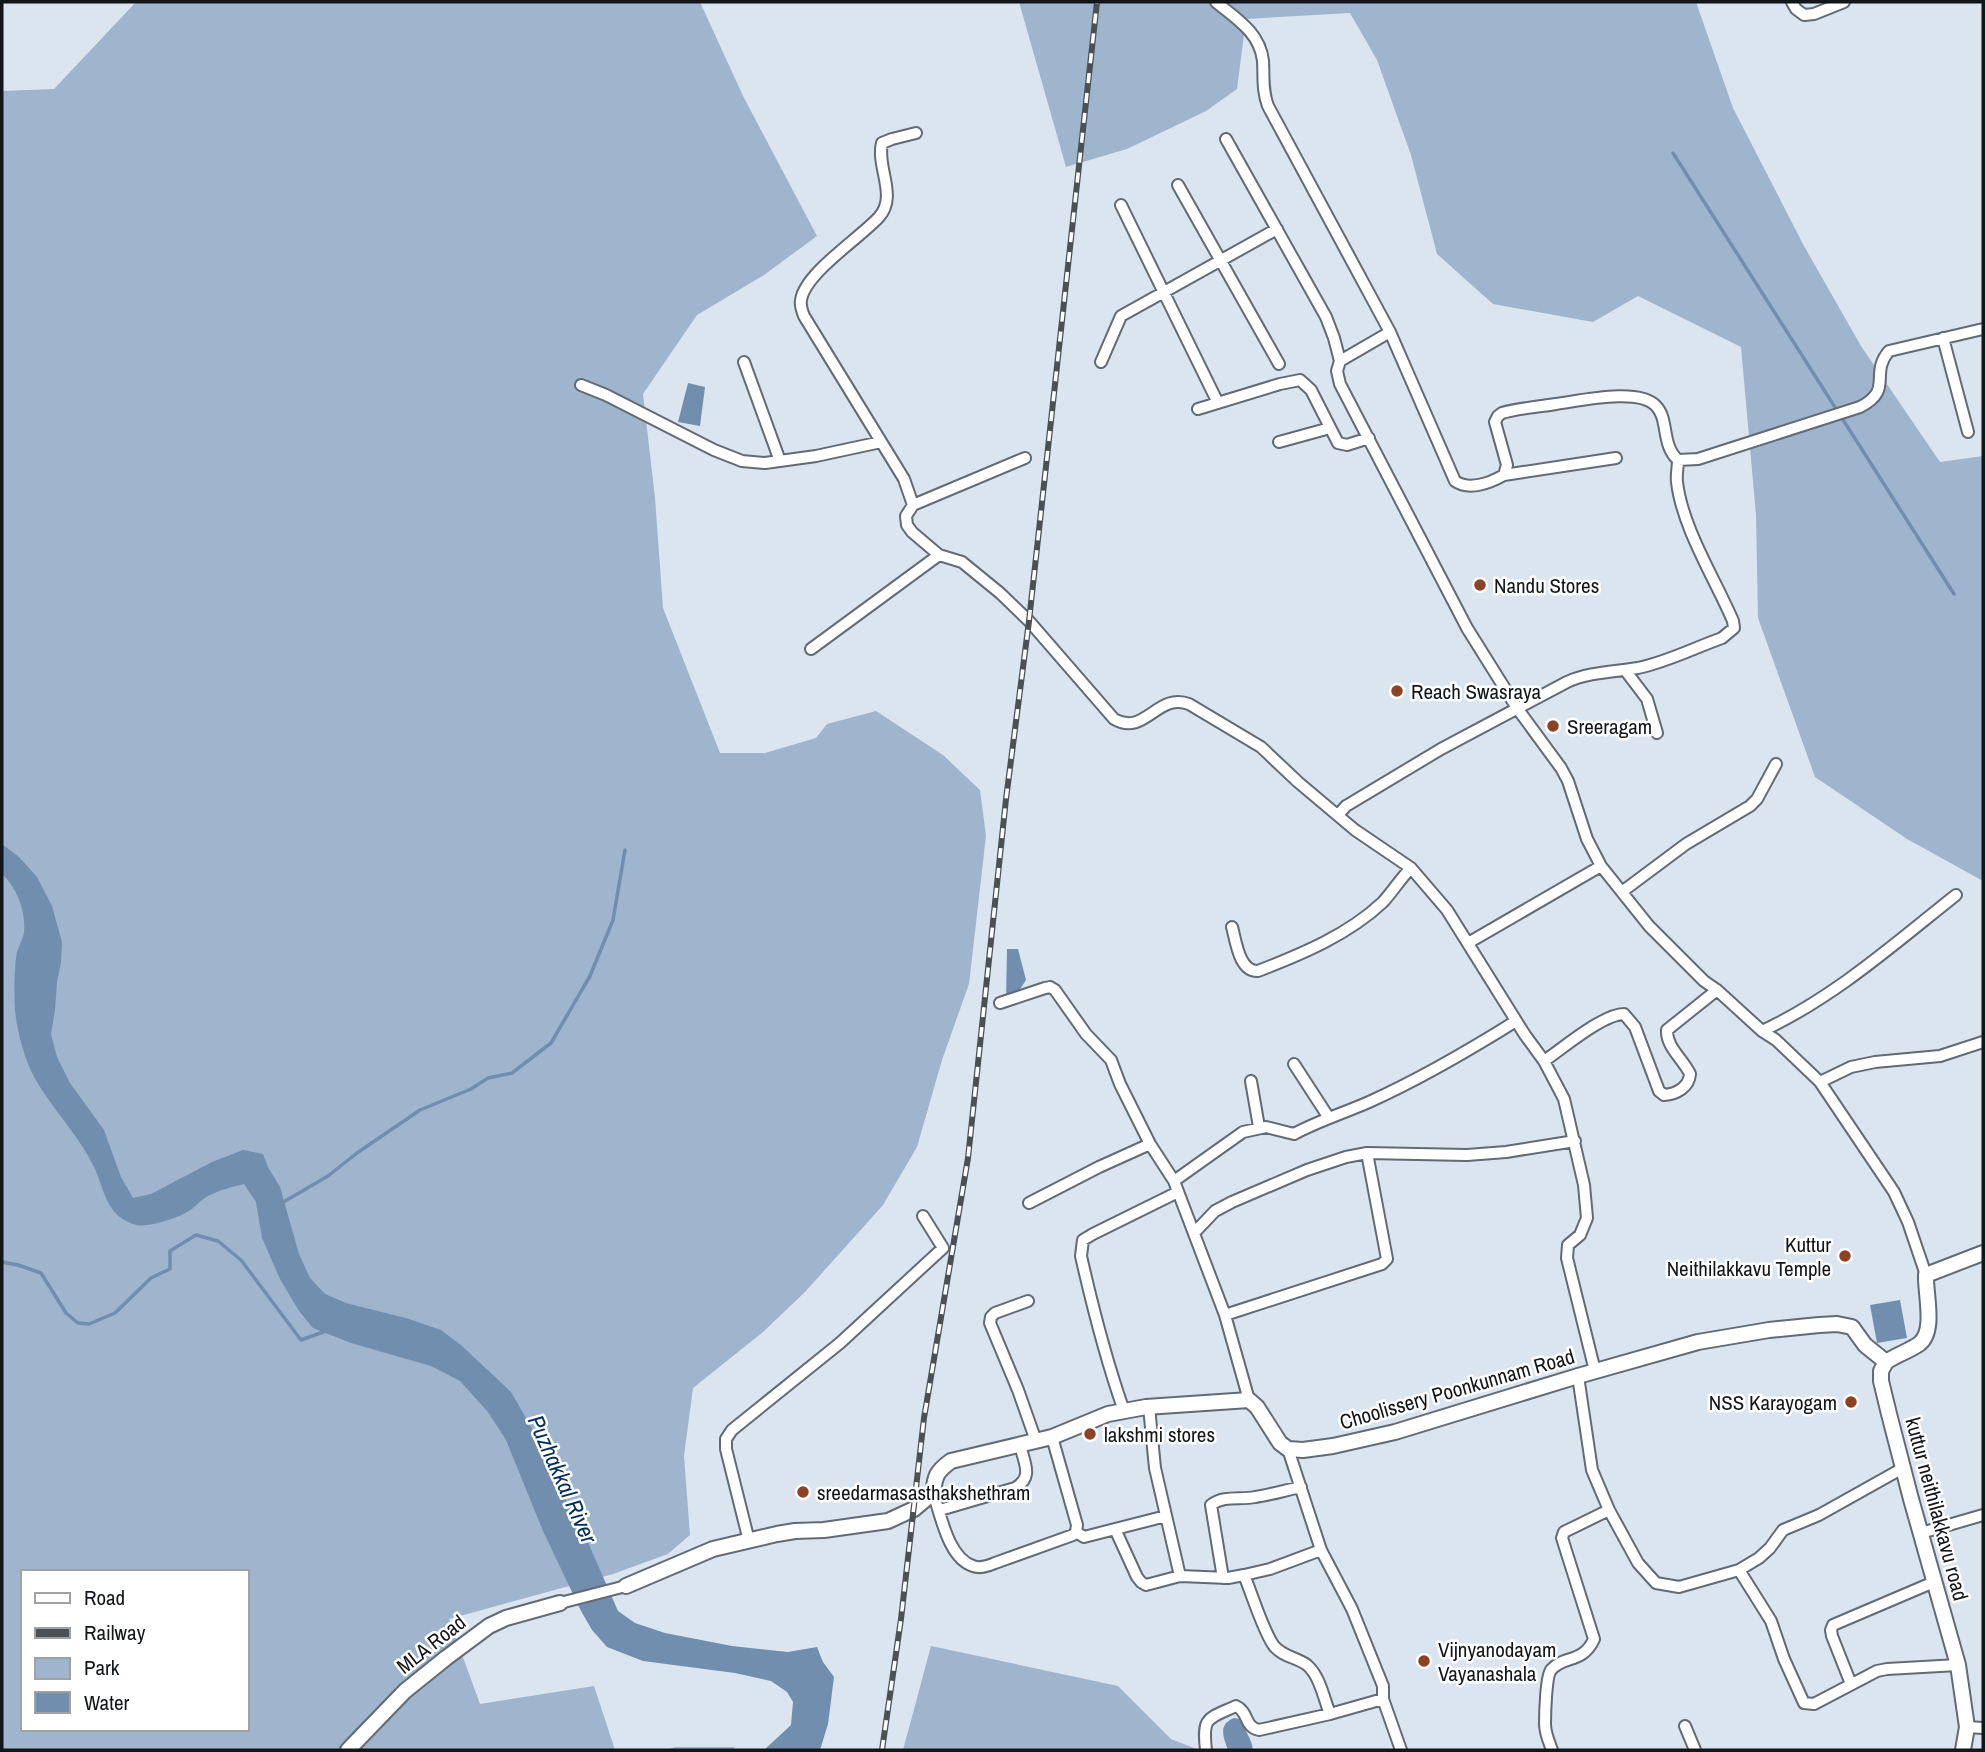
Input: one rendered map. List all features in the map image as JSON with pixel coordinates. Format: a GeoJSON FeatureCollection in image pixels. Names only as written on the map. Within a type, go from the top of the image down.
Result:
{"type":"FeatureCollection","features":[{"type":"Feature","properties":{"kind":"street"},"geometry":{"type":"LineString","coordinates":[[1216,2],[1251,31],[1257,41],[1262,60],[1264,95],[1268,106],[1390,332],[1455,481],[1468,487],[1496,480],[1504,475],[1616,458]]}},
{"type":"Feature","properties":{"kind":"street"},"geometry":{"type":"LineString","coordinates":[[1792,2],[1804,15],[1814,14],[1844,2]]}},
{"type":"Feature","properties":{"kind":"street"},"geometry":{"type":"LineString","coordinates":[[913,505],[904,480],[804,316],[800,300],[806,285],[879,217],[886,207],[886,186],[880,151],[882,143],[916,133]]}},
{"type":"Feature","properties":{"kind":"street"},"geometry":{"type":"LineString","coordinates":[[1226,139],[1326,317],[1340,361],[1337,371],[1340,384],[1467,628],[1517,708],[1561,768],[1568,781],[1587,839],[1601,866],[1649,926],[1704,981],[1776,1040],[1820,1082],[1894,1192],[1908,1222],[1926,1275],[1929,1313],[1928,1328],[1922,1342],[1886,1362]]}},
{"type":"Feature","properties":{"kind":"street"},"geometry":{"type":"LineString","coordinates":[[1178,185],[1279,364]]}},
{"type":"Feature","properties":{"kind":"street"},"geometry":{"type":"LineString","coordinates":[[1121,205],[1218,403]]}},
{"type":"Feature","properties":{"kind":"street"},"geometry":{"type":"LineString","coordinates":[[1101,362],[1121,316],[1277,229]]}},
{"type":"Feature","properties":{"kind":"street"},"geometry":{"type":"LineString","coordinates":[[1678,460],[1698,459],[1860,407],[1872,401],[1878,393],[1881,365],[1889,351],[1983,329]]}},
{"type":"Feature","properties":{"kind":"street"},"geometry":{"type":"LineString","coordinates":[[1340,361],[1390,332]]}},
{"type":"Feature","properties":{"kind":"street"},"geometry":{"type":"LineString","coordinates":[[1943,338],[1968,432]]}},
{"type":"Feature","properties":{"kind":"street"},"geometry":{"type":"LineString","coordinates":[[744,362],[780,461]]}},
{"type":"Feature","properties":{"kind":"street"},"geometry":{"type":"LineString","coordinates":[[1198,410],[1300,380],[1311,390],[1338,443],[1347,445],[1368,438]]}},
{"type":"Feature","properties":{"kind":"street"},"geometry":{"type":"LineString","coordinates":[[581,385],[742,461],[780,461],[881,442]]}},
{"type":"Feature","properties":{"kind":"street"},"geometry":{"type":"LineString","coordinates":[[1338,815],[1346,806],[1376,787],[1576,678],[1662,661],[1722,638],[1734,628],[1730,612],[1684,512],[1677,482],[1678,460],[1669,448],[1659,409],[1653,402],[1615,397],[1510,411],[1498,416],[1495,422],[1507,466],[1504,475]]}},
{"type":"Feature","properties":{"kind":"street"},"geometry":{"type":"LineString","coordinates":[[1279,442],[1329,428]]}},
{"type":"Feature","properties":{"kind":"street"},"geometry":{"type":"LineString","coordinates":[[1025,458],[913,505],[906,516],[906,524],[939,555],[962,562],[1000,593],[1029,621],[1114,719],[1123,725],[1136,723],[1173,701],[1189,704],[1261,747],[1367,840],[1411,868],[1447,911],[1544,1061],[1564,1100],[1584,1185],[1587,1218],[1580,1235],[1568,1245],[1567,1258],[1595,1371]]}},
{"type":"Feature","properties":{"kind":"street"},"geometry":{"type":"LineString","coordinates":[[811,649],[939,555]]}},
{"type":"Feature","properties":{"kind":"street"},"geometry":{"type":"LineString","coordinates":[[1625,670],[1647,699],[1657,733]]}},
{"type":"Feature","properties":{"kind":"street"},"geometry":{"type":"LineString","coordinates":[[1623,891],[1695,837],[1750,806],[1757,799],[1776,764]]}},
{"type":"Feature","properties":{"kind":"street"},"geometry":{"type":"LineString","coordinates":[[1468,943],[1601,866]]}},
{"type":"Feature","properties":{"kind":"street"},"geometry":{"type":"LineString","coordinates":[[1232,927],[1247,969],[1251,972],[1258,971],[1304,953],[1351,927],[1385,900],[1411,868]]}},
{"type":"Feature","properties":{"kind":"street"},"geometry":{"type":"LineString","coordinates":[[1762,1031],[1808,1007],[1855,976],[1956,895]]}},
{"type":"Feature","properties":{"kind":"street"},"geometry":{"type":"LineString","coordinates":[[1000,1003],[1050,987],[1055,990],[1086,1034],[1111,1060],[1150,1144],[1176,1186],[1226,1315],[1250,1400],[1258,1407],[1280,1443],[1288,1449],[1321,1550],[1352,1609],[1383,1686],[1383,1699],[1401,1750]]}},
{"type":"Feature","properties":{"kind":"street"},"geometry":{"type":"LineString","coordinates":[[1544,1061],[1600,1022],[1617,1014],[1624,1014],[1635,1027],[1659,1091],[1664,1095],[1679,1091],[1686,1085],[1690,1073],[1669,1043],[1667,1030],[1717,990]]}},
{"type":"Feature","properties":{"kind":"street"},"geometry":{"type":"LineString","coordinates":[[1124,1411],[1093,1309],[1081,1256],[1083,1240],[1176,1186],[1243,1132],[1266,1127],[1294,1134],[1427,1074],[1516,1021]]}},
{"type":"Feature","properties":{"kind":"street"},"geometry":{"type":"LineString","coordinates":[[1820,1082],[1851,1067],[1940,1056],[1983,1042]]}},
{"type":"Feature","properties":{"kind":"street"},"geometry":{"type":"LineString","coordinates":[[1294,1064],[1329,1118]]}},
{"type":"Feature","properties":{"kind":"street"},"geometry":{"type":"LineString","coordinates":[[1251,1081],[1259,1127]]}},
{"type":"Feature","properties":{"kind":"street"},"geometry":{"type":"LineString","coordinates":[[1194,1233],[1215,1212],[1243,1196],[1346,1157],[1367,1153],[1466,1155],[1506,1152],[1575,1141]]}},
{"type":"Feature","properties":{"kind":"street"},"geometry":{"type":"LineString","coordinates":[[1029,1203],[1150,1144]]}},
{"type":"Feature","properties":{"kind":"street"},"geometry":{"type":"LineString","coordinates":[[1226,1315],[1382,1264],[1387,1259],[1367,1153]]}},
{"type":"Feature","properties":{"kind":"street"},"geometry":{"type":"LineString","coordinates":[[748,1541],[726,1449],[726,1439],[732,1430],[840,1343],[943,1248],[923,1216]]}},
{"type":"Feature","properties":{"kind":"street"},"geometry":{"type":"LineString","coordinates":[[1926,1275],[1983,1254]]}},
{"type":"Feature","properties":{"kind":"street"},"geometry":{"type":"LineString","coordinates":[[1028,1301],[995,1313],[990,1323],[1036,1441]]}},
{"type":"Feature","properties":{"kind":"street","name":"Choolissery Poonkunnam Road"},"geometry":{"type":"LineString","coordinates":[[1288,1449],[1333,1446],[1395,1432],[1698,1342],[1769,1330],[1837,1324],[1852,1327],[1865,1345],[1886,1362]]}},
{"type":"Feature","properties":{"kind":"street","name":"kuttur neithilakkavu road"},"geometry":{"type":"LineString","coordinates":[[1886,1362],[1881,1371],[1881,1381],[1958,1665],[1967,1727],[1963,1750]]}},
{"type":"Feature","properties":{"kind":"street"},"geometry":{"type":"LineString","coordinates":[[1578,1376],[1592,1470],[1609,1510],[1638,1563],[1656,1583],[1666,1586],[1679,1587],[1739,1570],[1770,1548],[1783,1530],[1818,1515],[1903,1468]]}},
{"type":"Feature","properties":{"kind":"street"},"geometry":{"type":"LineString","coordinates":[[1076,1532],[1004,1561],[974,1567],[953,1547],[944,1527],[933,1493],[935,1477],[950,1461],[1052,1437],[1108,1414],[1149,1407],[1250,1400]]}},
{"type":"Feature","properties":{"kind":"street"},"geometry":{"type":"LineString","coordinates":[[1149,1407],[1155,1468],[1180,1576]]}},
{"type":"Feature","properties":{"kind":"street"},"geometry":{"type":"LineString","coordinates":[[1052,1437],[1077,1525],[1076,1532]]}},
{"type":"Feature","properties":{"kind":"street"},"geometry":{"type":"LineString","coordinates":[[940,1510],[1023,1484],[1027,1475],[1020,1445]]}},
{"type":"Feature","properties":{"kind":"street"},"geometry":{"type":"LineString","coordinates":[[1223,1578],[1211,1505],[1226,1499],[1251,1498],[1301,1487]]}},
{"type":"Feature","properties":{"kind":"street"},"geometry":{"type":"LineString","coordinates":[[560,1603],[626,1586],[713,1549],[795,1531],[824,1530],[888,1521],[914,1509],[933,1493]]}},
{"type":"Feature","properties":{"kind":"street"},"geometry":{"type":"LineString","coordinates":[[1552,1750],[1545,1724],[1546,1681],[1550,1671],[1581,1656],[1591,1647],[1594,1639],[1562,1538],[1564,1532],[1609,1510]]}},
{"type":"Feature","properties":{"kind":"street"},"geometry":{"type":"LineString","coordinates":[[1921,1533],[1983,1515]]}},
{"type":"Feature","properties":{"kind":"street"},"geometry":{"type":"LineString","coordinates":[[1076,1532],[1084,1537],[1166,1516]]}},
{"type":"Feature","properties":{"kind":"street"},"geometry":{"type":"LineString","coordinates":[[1115,1529],[1141,1582],[1146,1585],[1180,1576],[1223,1578],[1244,1575],[1270,1569],[1321,1550]]}},
{"type":"Feature","properties":{"kind":"street"},"geometry":{"type":"LineString","coordinates":[[1739,1570],[1771,1621],[1784,1659],[1804,1703],[1814,1704],[1877,1671],[1958,1665]]}},
{"type":"Feature","properties":{"kind":"street"},"geometry":{"type":"LineString","coordinates":[[1244,1575],[1270,1640],[1280,1653],[1310,1669],[1329,1714]]}},
{"type":"Feature","properties":{"kind":"street"},"geometry":{"type":"LineString","coordinates":[[1851,1684],[1832,1636],[1833,1625],[1934,1582]]}},
{"type":"Feature","properties":{"kind":"street","name":"MLA Road"},"geometry":{"type":"LineString","coordinates":[[348,1750],[405,1691],[489,1626],[506,1618],[560,1603]]}},
{"type":"Feature","properties":{"kind":"street"},"geometry":{"type":"LineString","coordinates":[[1206,1750],[1203,1729],[1208,1720],[1236,1706],[1244,1712],[1252,1729],[1259,1730],[1383,1699]]}},
{"type":"Feature","properties":{"kind":"street"},"geometry":{"type":"LineString","coordinates":[[1685,1726],[1695,1750]]}},
{"type":"Feature","properties":{"kind":"street"},"geometry":{"type":"LineString","coordinates":[[1967,1727],[1983,1728]]}},
{"type":"Feature","properties":{"kind":"green space"},"geometry":{"type":"Polygon","coordinates":[[[136,2],[700,2],[743,96],[817,236],[764,275],[697,315],[643,394],[655,498],[663,608],[720,753],[765,753],[816,738],[827,724],[876,711],[943,755],[980,790],[986,836],[969,984],[942,1060],[917,1147],[883,1205],[805,1292],[763,1332],[693,1388],[684,1456],[690,1535],[668,1554],[613,1574],[449,1619],[480,1704],[594,1686],[615,1750],[2,1750],[2,91],[54,89],[136,2]]]}},
{"type":"Feature","properties":{"kind":"green space"},"geometry":{"type":"Polygon","coordinates":[[[1019,2],[1696,2],[1733,108],[1804,246],[1861,346],[1940,462],[1983,456],[1983,881],[1907,839],[1815,777],[1758,618],[1756,515],[1741,347],[1638,296],[1593,322],[1493,304],[1437,254],[1411,155],[1377,60],[1350,13],[1246,19],[1237,89],[1206,111],[1127,149],[1066,167],[1019,2]]]}},
{"type":"Feature","properties":{"kind":"green space"},"geometry":{"type":"Polygon","coordinates":[[[931,1646],[1118,1686],[1171,1739],[1199,1750],[903,1750],[931,1646]]]}},
{"type":"Feature","properties":{"kind":"green space"},"geometry":{"type":"Polygon","coordinates":[[[675,1747],[735,1747],[733,1750],[666,1750],[675,1747]]]}},
{"type":"Feature","properties":{"kind":"water"},"geometry":{"type":"Polygon","coordinates":[[[688,383],[705,387],[700,426],[678,422],[688,383]]]}},
{"type":"Feature","properties":{"kind":"water"},"geometry":{"type":"Polygon","coordinates":[[[2,844],[19,857],[37,877],[52,906],[62,942],[51,1034],[57,1057],[70,1083],[104,1130],[121,1177],[133,1198],[151,1194],[212,1162],[243,1150],[263,1154],[280,1187],[299,1254],[310,1278],[325,1294],[346,1303],[441,1330],[511,1392],[542,1446],[553,1475],[579,1522],[618,1611],[635,1623],[665,1633],[732,1646],[788,1652],[817,1647],[823,1662],[834,1677],[828,1724],[820,1750],[764,1750],[791,1725],[793,1702],[787,1692],[771,1681],[735,1673],[643,1661],[607,1647],[592,1630],[581,1611],[543,1531],[506,1440],[488,1412],[460,1381],[431,1366],[351,1343],[313,1328],[299,1311],[280,1279],[262,1238],[256,1202],[244,1184],[212,1194],[177,1217],[147,1225],[126,1221],[112,1209],[88,1156],[35,1079],[23,1050],[16,1021],[14,990],[15,966],[24,932],[24,916],[16,893],[2,874],[2,844]]]}},
{"type":"Feature","properties":{"kind":"water"},"geometry":{"type":"Polygon","coordinates":[[[1007,949],[1018,949],[1026,980],[1015,997],[1006,999],[1007,949]]]}},
{"type":"Feature","properties":{"kind":"water"},"geometry":{"type":"Polygon","coordinates":[[[1900,1300],[1907,1338],[1877,1343],[1870,1305],[1900,1300]]]}},
{"type":"Feature","properties":{"kind":"water"},"geometry":{"type":"Polygon","coordinates":[[[1234,1718],[1240,1719],[1253,1750],[1228,1750],[1223,1736],[1224,1727],[1234,1718]]]}},
{"type":"Feature","properties":{"kind":"waterway"},"geometry":{"type":"LineString","coordinates":[[1673,153],[1954,594]]}},
{"type":"Feature","properties":{"kind":"waterway"},"geometry":{"type":"LineString","coordinates":[[280,1204],[328,1176],[420,1110],[471,1089],[488,1078],[512,1073],[551,1043],[590,976],[613,920],[625,850]]}},
{"type":"Feature","properties":{"kind":"waterway"},"geometry":{"type":"LineString","coordinates":[[2,1262],[41,1273],[66,1313],[78,1323],[89,1324],[115,1313],[151,1278],[170,1269],[170,1251],[196,1235],[218,1241],[241,1260],[301,1340],[326,1331]]}},
{"type":"Feature","properties":{"kind":"railway"},"geometry":{"type":"LineString","coordinates":[[882,1750],[901,1619],[924,1418],[968,1158],[1097,2]]}},
{"type":"Feature","properties":{"kind":"place","name":"Nandu Stores"},"geometry":{"type":"Point","coordinates":[1480,585]}},
{"type":"Feature","properties":{"kind":"place","name":"Reach Swasraya"},"geometry":{"type":"Point","coordinates":[1397,691]}},
{"type":"Feature","properties":{"kind":"place","name":"Sreeragam"},"geometry":{"type":"Point","coordinates":[1553,726]}},
{"type":"Feature","properties":{"kind":"place","name":"Kuttur Neithilakkavu Temple"},"geometry":{"type":"Point","coordinates":[1845,1256]}},
{"type":"Feature","properties":{"kind":"place","name":"NSS Karayogam"},"geometry":{"type":"Point","coordinates":[1851,1402]}},
{"type":"Feature","properties":{"kind":"place","name":"lakshmi stores"},"geometry":{"type":"Point","coordinates":[1090,1434]}},
{"type":"Feature","properties":{"kind":"place","name":"sreedarmasasthakshethram"},"geometry":{"type":"Point","coordinates":[803,1492]}},
{"type":"Feature","properties":{"kind":"place","name":"Vijnyanodayam Vayanashala"},"geometry":{"type":"Point","coordinates":[1424,1661]}},
{"type":"Feature","properties":{"kind":"water label","name":"Puzhakkal River"},"geometry":{"type":"Point","coordinates":[563,1479]}}]}
